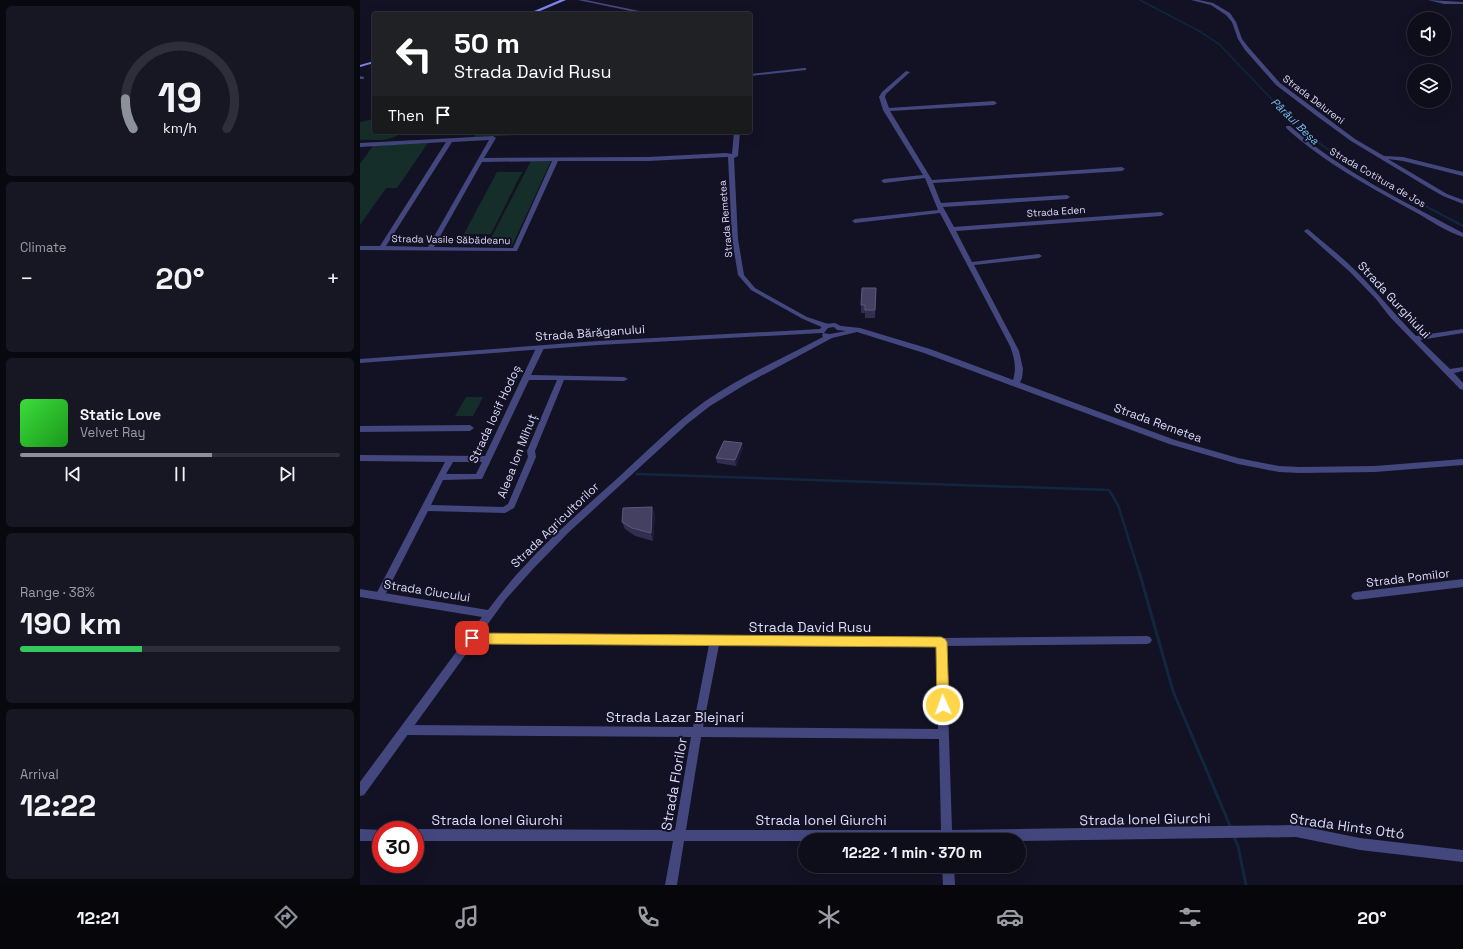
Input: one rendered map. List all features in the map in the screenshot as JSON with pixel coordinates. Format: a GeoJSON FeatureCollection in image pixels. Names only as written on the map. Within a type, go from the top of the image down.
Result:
{"type":"FeatureCollection","features":[{"type":"Feature","properties":{"kind":"main road"},"geometry":{"type":"LineString","coordinates":[[534,12],[564,0]]}},
{"type":"Feature","properties":{"kind":"main road"},"geometry":{"type":"LineString","coordinates":[[360,66],[372,63]]}},
{"type":"Feature","properties":{"kind":"street"},"geometry":{"type":"LineString","coordinates":[[580,0],[637,12]]}},
{"type":"Feature","properties":{"kind":"street","name":"Strada Delureni"},"geometry":{"type":"LineString","coordinates":[[1193,0],[1204,1],[1212,4],[1228,14],[1234,22],[1240,39],[1278,84],[1353,140],[1445,195],[1463,202]]}},
{"type":"Feature","properties":{"kind":"street"},"geometry":{"type":"LineString","coordinates":[[1430,0],[1444,3],[1463,3]]}},
{"type":"Feature","properties":{"kind":"street"},"geometry":{"type":"LineString","coordinates":[[752,74],[804,69]]}},
{"type":"Feature","properties":{"kind":"street"},"geometry":{"type":"LineString","coordinates":[[908,72],[884,93],[882,97],[886,110],[930,182],[941,208],[1014,346],[1020,368],[1016,383]]}},
{"type":"Feature","properties":{"kind":"street"},"geometry":{"type":"LineString","coordinates":[[886,110],[994,103]]}},
{"type":"Feature","properties":{"kind":"street","name":"Strada Cotitura de Jos"},"geometry":{"type":"LineString","coordinates":[[1288,127],[1329,160],[1463,235]]}},
{"type":"Feature","properties":{"kind":"street","name":"Strada Remetea"},"geometry":{"type":"LineString","coordinates":[[737,134],[734,156],[731,156],[735,239],[741,276],[753,288],[823,330]]}},
{"type":"Feature","properties":{"kind":"street"},"geometry":{"type":"LineString","coordinates":[[360,145],[493,138],[482,160],[430,249]]}},
{"type":"Feature","properties":{"kind":"street"},"geometry":{"type":"LineString","coordinates":[[382,248],[450,140]]}},
{"type":"Feature","properties":{"kind":"street"},"geometry":{"type":"LineString","coordinates":[[482,160],[648,159],[731,156]]}},
{"type":"Feature","properties":{"kind":"street"},"geometry":{"type":"LineString","coordinates":[[1383,157],[1403,159],[1463,174]]}},
{"type":"Feature","properties":{"kind":"street","name":"Strada Vasile Săbădeanu"},"geometry":{"type":"LineString","coordinates":[[360,248],[515,250],[556,159]]}},
{"type":"Feature","properties":{"kind":"street"},"geometry":{"type":"LineString","coordinates":[[930,182],[1122,169]]}},
{"type":"Feature","properties":{"kind":"street"},"geometry":{"type":"LineString","coordinates":[[884,181],[926,176]]}},
{"type":"Feature","properties":{"kind":"street","name":"Strada Eden"},"geometry":{"type":"LineString","coordinates":[[855,220],[941,208],[1067,197]]}},
{"type":"Feature","properties":{"kind":"street","name":"Strada Eden"},"geometry":{"type":"LineString","coordinates":[[952,229],[1162,214]]}},
{"type":"Feature","properties":{"kind":"street","name":"Strada Gurghiului"},"geometry":{"type":"LineString","coordinates":[[1307,231],[1352,271],[1378,298],[1392,316],[1463,387]]}},
{"type":"Feature","properties":{"kind":"street"},"geometry":{"type":"LineString","coordinates":[[970,264],[1040,256]]}},
{"type":"Feature","properties":{"kind":"street"},"geometry":{"type":"LineString","coordinates":[[823,330],[832,325],[835,333]]}},
{"type":"Feature","properties":{"kind":"street"},"geometry":{"type":"LineString","coordinates":[[823,330],[835,333]]}},
{"type":"Feature","properties":{"kind":"street","name":"Strada Agricultorilor"},"geometry":{"type":"LineString","coordinates":[[817,342],[823,330]]}},
{"type":"Feature","properties":{"kind":"street","name":"Strada Bărăganului"},"geometry":{"type":"LineString","coordinates":[[360,361],[823,330]]}},
{"type":"Feature","properties":{"kind":"street","name":"Strada Remetea"},"geometry":{"type":"LineString","coordinates":[[835,333],[858,330],[927,351],[1172,442],[1199,451],[1258,466],[1300,470],[1337,470],[1424,466],[1463,462]]}},
{"type":"Feature","properties":{"kind":"street"},"geometry":{"type":"LineString","coordinates":[[1415,338],[1463,331]]}},
{"type":"Feature","properties":{"kind":"street","name":"Strada Agricultorilor"},"geometry":{"type":"LineString","coordinates":[[362,787],[406,730],[490,614],[516,581],[546,549],[691,416],[727,392],[835,333]]}},
{"type":"Feature","properties":{"kind":"street","name":"Strada Iosif Hodoș"},"geometry":{"type":"LineString","coordinates":[[440,477],[479,477],[540,348]]}},
{"type":"Feature","properties":{"kind":"street"},"geometry":{"type":"LineString","coordinates":[[1448,372],[1463,369]]}},
{"type":"Feature","properties":{"kind":"street"},"geometry":{"type":"LineString","coordinates":[[526,377],[624,379]]}},
{"type":"Feature","properties":{"kind":"street","name":"Aleea Ion Mihuț"},"geometry":{"type":"LineString","coordinates":[[424,508],[506,510],[511,506],[532,457],[531,451],[561,378]]}},
{"type":"Feature","properties":{"kind":"street"},"geometry":{"type":"LineString","coordinates":[[360,429],[470,428]]}},
{"type":"Feature","properties":{"kind":"street"},"geometry":{"type":"LineString","coordinates":[[360,458],[487,459]]}},
{"type":"Feature","properties":{"kind":"street","name":"Strada Iosif Hodoș"},"geometry":{"type":"LineString","coordinates":[[380,596],[450,459]]}},
{"type":"Feature","properties":{"kind":"street","name":"Strada Pomilor"},"geometry":{"type":"LineString","coordinates":[[1356,596],[1463,583]]}},
{"type":"Feature","properties":{"kind":"street","name":"Strada Ciucului"},"geometry":{"type":"LineString","coordinates":[[360,593],[490,614]]}},
{"type":"Feature","properties":{"kind":"street","name":"Strada David Rusu"},"geometry":{"type":"LineString","coordinates":[[472,638],[941,642],[1147,640]]}},
{"type":"Feature","properties":{"kind":"street","name":"Strada Florilor"},"geometry":{"type":"LineString","coordinates":[[671,885],[697,732],[715,641]]}},
{"type":"Feature","properties":{"kind":"street"},"geometry":{"type":"LineString","coordinates":[[941,642],[947,833]]}},
{"type":"Feature","properties":{"kind":"street","name":"Strada Lazar Blejnari"},"geometry":{"type":"LineString","coordinates":[[406,730],[944,734]]}},
{"type":"Feature","properties":{"kind":"street","name":"Strada Hints Ottó"},"geometry":{"type":"LineString","coordinates":[[1226,834],[1296,832],[1360,844],[1463,856]]}},
{"type":"Feature","properties":{"kind":"street","name":"Strada Ionel Giurchi"},"geometry":{"type":"LineString","coordinates":[[1026,837],[1226,834]]}},
{"type":"Feature","properties":{"kind":"street"},"geometry":{"type":"LineString","coordinates":[[360,835],[372,835]]}},
{"type":"Feature","properties":{"kind":"street","name":"Strada Ionel Giurchi"},"geometry":{"type":"LineString","coordinates":[[424,835],[798,836]]}},
{"type":"Feature","properties":{"kind":"street"},"geometry":{"type":"LineString","coordinates":[[948,873],[949,885]]}},
{"type":"Feature","properties":{"kind":"green space"},"geometry":{"type":"Polygon","coordinates":[[[372,119],[372,134],[399,134],[393,138],[382,140],[360,140],[360,122],[372,119]]]}},
{"type":"Feature","properties":{"kind":"green space"},"geometry":{"type":"Polygon","coordinates":[[[475,134],[545,134],[474,137],[475,134]]]}},
{"type":"Feature","properties":{"kind":"green space"},"geometry":{"type":"Polygon","coordinates":[[[428,143],[397,188],[386,188],[360,225],[360,164],[373,146],[428,143]]]}},
{"type":"Feature","properties":{"kind":"green space"},"geometry":{"type":"Polygon","coordinates":[[[531,161],[551,161],[512,246],[487,246],[531,161]]]}},
{"type":"Feature","properties":{"kind":"green space"},"geometry":{"type":"Polygon","coordinates":[[[497,172],[523,172],[491,234],[464,234],[497,172]]]}},
{"type":"Feature","properties":{"kind":"green space"},"geometry":{"type":"Polygon","coordinates":[[[466,397],[483,397],[473,416],[455,416],[466,397]]]}},
{"type":"Feature","properties":{"kind":"building"},"geometry":{"type":"Polygon","coordinates":[[[862,288],[876,288],[875,310],[865,310],[865,305],[861,305],[862,288]]]}},
{"type":"Feature","properties":{"kind":"building"},"geometry":{"type":"Polygon","coordinates":[[[724,441],[742,443],[735,460],[716,458],[724,441]]]}},
{"type":"Feature","properties":{"kind":"building"},"geometry":{"type":"Polygon","coordinates":[[[652,507],[651,533],[632,528],[622,522],[623,508],[652,507]]]}},
{"type":"Feature","properties":{"kind":"waterway","name":"Pârâul Beșa"},"geometry":{"type":"LineString","coordinates":[[1140,0],[1199,31],[1219,44],[1282,110],[1320,144]]}},
{"type":"Feature","properties":{"kind":"waterway","name":"Pârâul Beșa"},"geometry":{"type":"LineString","coordinates":[[1319,143],[1356,169],[1463,226]]}},
{"type":"Feature","properties":{"kind":"waterway"},"geometry":{"type":"LineString","coordinates":[[637,474],[1109,490],[1118,505],[1139,572]]}},
{"type":"Feature","properties":{"kind":"waterway"},"geometry":{"type":"LineString","coordinates":[[1139,571],[1173,691],[1231,828]]}},
{"type":"Feature","properties":{"kind":"waterway"},"geometry":{"type":"LineString","coordinates":[[1234,837],[1238,846],[1246,885]]}},
{"type":"Feature","properties":{"kind":"route"},"geometry":{"type":"LineString","coordinates":[[472,638],[941,642],[943,705]]}}]}
